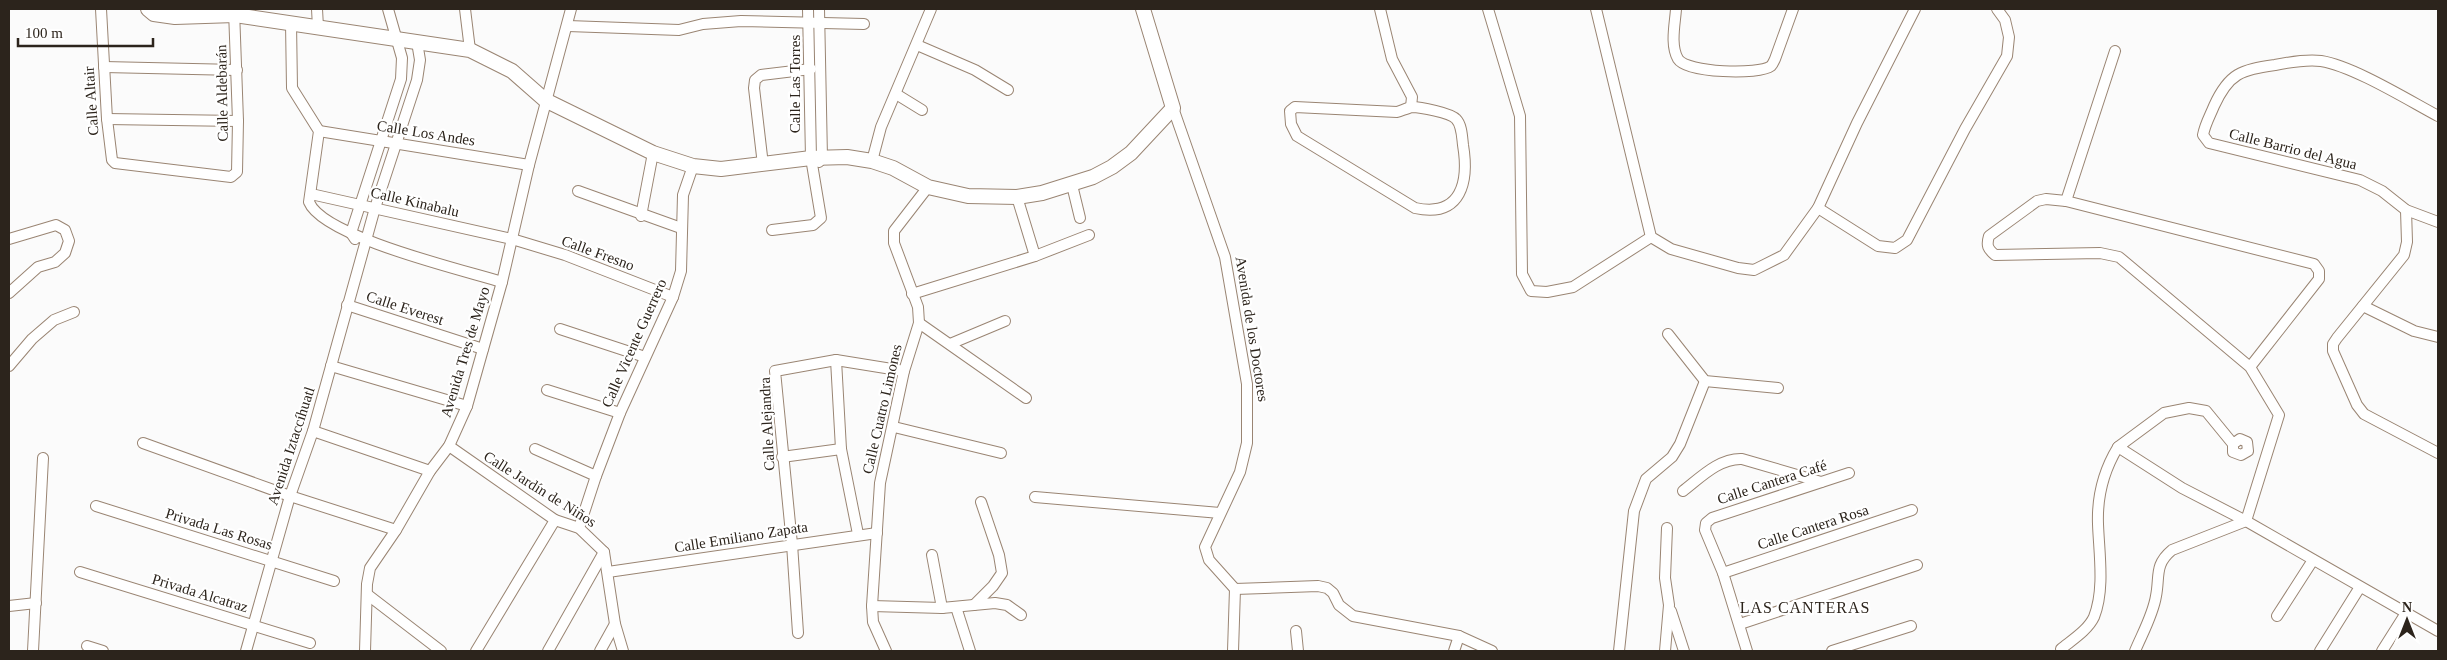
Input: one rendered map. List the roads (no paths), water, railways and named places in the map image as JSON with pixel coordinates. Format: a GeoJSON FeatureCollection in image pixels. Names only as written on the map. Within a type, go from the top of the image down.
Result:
{"type":"FeatureCollection","features":[{"type":"Feature","properties":{"kind":"main road"},"geometry":{"type":"LineString","coordinates":[[148,9],[154,14],[175,17],[234,12],[291,23],[470,50],[512,71],[546,100],[654,153],[694,166],[721,169],[816,163],[847,157],[872,161],[893,168],[928,187],[968,196],[1017,197],[1042,193],[1093,177],[1125,158],[1173,108]]}},
{"type":"Feature","properties":{"kind":"main road","name":"Avenida de los Doctores"},"geometry":{"type":"LineString","coordinates":[[1143,9],[1173,108]]}},
{"type":"Feature","properties":{"kind":"street","name":"Calle Altair"},"geometry":{"type":"LineString","coordinates":[[101,9],[107,119],[112,160],[116,163],[234,176]]}},
{"type":"Feature","properties":{"kind":"street"},"geometry":{"type":"LineString","coordinates":[[317,9],[318,27]]}},
{"type":"Feature","properties":{"kind":"street"},"geometry":{"type":"LineString","coordinates":[[351,234],[401,80],[402,58],[388,9]]}},
{"type":"Feature","properties":{"kind":"street"},"geometry":{"type":"LineString","coordinates":[[465,9],[470,50]]}},
{"type":"Feature","properties":{"kind":"street","name":"Avenida Tres de Mayo"},"geometry":{"type":"LineString","coordinates":[[365,651],[367,584],[370,568],[396,530],[430,471],[448,446],[467,406],[502,282],[529,165],[568,26],[571,9]]}},
{"type":"Feature","properties":{"kind":"street","name":"Calle Las Torres"},"geometry":{"type":"LineString","coordinates":[[808,9],[814,22],[816,163]]}},
{"type":"Feature","properties":{"kind":"street","name":"Calle Las Torres"},"geometry":{"type":"LineString","coordinates":[[816,163],[811,70],[814,22],[819,9]]}},
{"type":"Feature","properties":{"kind":"street"},"geometry":{"type":"LineString","coordinates":[[872,161],[881,127],[931,9]]}},
{"type":"Feature","properties":{"kind":"street"},"geometry":{"type":"LineString","coordinates":[[1380,9],[1392,60],[1412,97],[1411,107]]}},
{"type":"Feature","properties":{"kind":"street"},"geometry":{"type":"LineString","coordinates":[[1488,9],[1520,116],[1522,274],[1531,292],[1547,292],[1574,287],[1651,237]]}},
{"type":"Feature","properties":{"kind":"street"},"geometry":{"type":"LineString","coordinates":[[1596,9],[1651,237],[1670,249],[1738,268],[1754,270],[1784,255],[1818,208],[1857,123],[1915,9]]}},
{"type":"Feature","properties":{"kind":"street"},"geometry":{"type":"LineString","coordinates":[[1676,9],[1674,38],[1678,59],[1685,66],[1704,71],[1759,70],[1771,66],[1793,9]]}},
{"type":"Feature","properties":{"kind":"street"},"geometry":{"type":"LineString","coordinates":[[1818,208],[1878,246],[1895,248],[1907,240],[1965,129],[2007,56],[2009,37],[2005,20],[1997,9]]}},
{"type":"Feature","properties":{"kind":"street","name":"Calle Aldebarán"},"geometry":{"type":"LineString","coordinates":[[234,12],[238,121],[236,172],[234,176]]}},
{"type":"Feature","properties":{"kind":"street"},"geometry":{"type":"LineString","coordinates":[[568,26],[679,30],[703,24],[741,21],[864,24]]}},
{"type":"Feature","properties":{"kind":"street"},"geometry":{"type":"LineString","coordinates":[[291,23],[292,88],[318,131],[309,202],[312,210],[321,218],[351,234],[364,245],[502,282]]}},
{"type":"Feature","properties":{"kind":"street","name":"Avenida Iztaccíhuatl"},"geometry":{"type":"LineString","coordinates":[[246,651],[290,496],[313,431],[375,208],[417,80],[420,60],[417,42]]}},
{"type":"Feature","properties":{"kind":"street"},"geometry":{"type":"LineString","coordinates":[[917,45],[975,70],[1008,90]]}},
{"type":"Feature","properties":{"kind":"street"},"geometry":{"type":"LineString","coordinates":[[2066,200],[2115,52]]}},
{"type":"Feature","properties":{"kind":"street","name":"Calle Barrio del Agua"},"geometry":{"type":"LineString","coordinates":[[2438,116],[2347,69],[2321,61],[2286,63],[2250,69],[2235,76],[2223,86],[2204,127],[2203,135],[2208,143],[2360,180],[2382,190],[2406,210],[2438,222]]}},
{"type":"Feature","properties":{"kind":"street"},"geometry":{"type":"LineString","coordinates":[[104,67],[237,70]]}},
{"type":"Feature","properties":{"kind":"street"},"geometry":{"type":"LineString","coordinates":[[763,166],[754,88],[756,80],[761,75],[811,70]]}},
{"type":"Feature","properties":{"kind":"street"},"geometry":{"type":"LineString","coordinates":[[896,94],[922,110]]}},
{"type":"Feature","properties":{"kind":"street"},"geometry":{"type":"LineString","coordinates":[[1295,107],[1397,112],[1411,107],[1448,114],[1456,118],[1461,126],[1466,161],[1464,188],[1459,197],[1449,205],[1436,209],[1415,208],[1306,144],[1297,136],[1291,124],[1290,111],[1295,107]]}},
{"type":"Feature","properties":{"kind":"street","name":"Avenida de los Doctores"},"geometry":{"type":"LineString","coordinates":[[1173,108],[1224,257],[1247,384],[1247,443],[1240,472],[1205,547],[1209,560],[1235,589]]}},
{"type":"Feature","properties":{"kind":"street"},"geometry":{"type":"LineString","coordinates":[[107,119],[238,121]]}},
{"type":"Feature","properties":{"kind":"street","name":"Calle Los Andes"},"geometry":{"type":"LineString","coordinates":[[318,131],[529,165]]}},
{"type":"Feature","properties":{"kind":"street"},"geometry":{"type":"LineString","coordinates":[[641,216],[654,153]]}},
{"type":"Feature","properties":{"kind":"street"},"geometry":{"type":"LineString","coordinates":[[772,230],[818,222],[821,218],[816,163]]}},
{"type":"Feature","properties":{"kind":"street","name":"Calle Vicente Guerrero"},"geometry":{"type":"LineString","coordinates":[[579,528],[620,413],[673,297],[681,272],[683,195],[694,166]]}},
{"type":"Feature","properties":{"kind":"street"},"geometry":{"type":"LineString","coordinates":[[1072,185],[1080,218]]}},
{"type":"Feature","properties":{"kind":"street","name":"Calle Cuatro Limones"},"geometry":{"type":"LineString","coordinates":[[886,651],[873,622],[872,606],[880,484],[894,426],[904,371],[919,323],[918,307],[894,242],[894,231],[928,187]]}},
{"type":"Feature","properties":{"kind":"street"},"geometry":{"type":"LineString","coordinates":[[578,191],[641,216],[681,228]]}},
{"type":"Feature","properties":{"kind":"street","name":"Calle Kinabalu"},"geometry":{"type":"LineString","coordinates":[[311,194],[512,239]]}},
{"type":"Feature","properties":{"kind":"street"},"geometry":{"type":"LineString","coordinates":[[1017,197],[1036,256]]}},
{"type":"Feature","properties":{"kind":"street"},"geometry":{"type":"LineString","coordinates":[[2246,522],[2279,415],[2250,367],[2119,257],[2100,253],[1995,255],[1988,249],[1989,236],[2037,201],[2046,199],[2066,200],[2314,264],[2320,271],[2319,279],[2250,367]]}},
{"type":"Feature","properties":{"kind":"street"},"geometry":{"type":"LineString","coordinates":[[2406,210],[2408,242],[2404,255],[2333,344],[2333,351],[2357,405],[2364,414],[2438,453]]}},
{"type":"Feature","properties":{"kind":"street"},"geometry":{"type":"LineString","coordinates":[[9,239],[56,225],[65,230],[69,241],[65,253],[55,262],[38,267],[9,293]]}},
{"type":"Feature","properties":{"kind":"street"},"geometry":{"type":"LineString","coordinates":[[912,294],[1036,256],[1089,234]]}},
{"type":"Feature","properties":{"kind":"street","name":"Calle Fresno"},"geometry":{"type":"LineString","coordinates":[[512,239],[565,255],[673,297]]}},
{"type":"Feature","properties":{"kind":"street","name":"Calle Everest"},"geometry":{"type":"LineString","coordinates":[[347,305],[483,349]]}},
{"type":"Feature","properties":{"kind":"street"},"geometry":{"type":"LineString","coordinates":[[2363,306],[2414,331],[2438,337]]}},
{"type":"Feature","properties":{"kind":"street"},"geometry":{"type":"LineString","coordinates":[[9,366],[32,339],[54,320],[74,312]]}},
{"type":"Feature","properties":{"kind":"street"},"geometry":{"type":"LineString","coordinates":[[950,344],[1004,321]]}},
{"type":"Feature","properties":{"kind":"street"},"geometry":{"type":"LineString","coordinates":[[919,323],[1026,398]]}},
{"type":"Feature","properties":{"kind":"street"},"geometry":{"type":"LineString","coordinates":[[560,329],[644,357]]}},
{"type":"Feature","properties":{"kind":"street"},"geometry":{"type":"LineString","coordinates":[[1668,334],[1706,381],[1778,388]]}},
{"type":"Feature","properties":{"kind":"street"},"geometry":{"type":"LineString","coordinates":[[836,360],[841,449],[858,534]]}},
{"type":"Feature","properties":{"kind":"street","name":"Calle Alejandra"},"geometry":{"type":"LineString","coordinates":[[798,633],[792,544],[775,371],[836,360],[904,371]]}},
{"type":"Feature","properties":{"kind":"street"},"geometry":{"type":"LineString","coordinates":[[331,366],[467,406]]}},
{"type":"Feature","properties":{"kind":"street"},"geometry":{"type":"LineString","coordinates":[[1619,651],[1634,511],[1640,492],[1646,479],[1672,457],[1680,444],[1706,381]]}},
{"type":"Feature","properties":{"kind":"street"},"geometry":{"type":"LineString","coordinates":[[547,390],[620,413]]}},
{"type":"Feature","properties":{"kind":"street"},"geometry":{"type":"LineString","coordinates":[[2061,649],[2082,632],[2094,617],[2101,579],[2098,522],[2102,483],[2107,465],[2118,447],[2164,412],[2188,408],[2206,411],[2233,444]]}},
{"type":"Feature","properties":{"kind":"street"},"geometry":{"type":"LineString","coordinates":[[894,426],[1001,453]]}},
{"type":"Feature","properties":{"kind":"street"},"geometry":{"type":"LineString","coordinates":[[313,431],[430,471]]}},
{"type":"Feature","properties":{"kind":"street"},"geometry":{"type":"LineString","coordinates":[[143,443],[290,496],[396,530]]}},
{"type":"Feature","properties":{"kind":"street","name":"Calle Jardín de Niños"},"geometry":{"type":"LineString","coordinates":[[448,446],[555,520],[579,528],[604,552]]}},
{"type":"Feature","properties":{"kind":"street"},"geometry":{"type":"LineString","coordinates":[[2118,447],[2182,488],[2246,522],[2438,631]]}},
{"type":"Feature","properties":{"kind":"street"},"geometry":{"type":"LineString","coordinates":[[535,449],[596,476]]}},
{"type":"Feature","properties":{"kind":"street"},"geometry":{"type":"LineString","coordinates":[[782,457],[841,449]]}},
{"type":"Feature","properties":{"kind":"street"},"geometry":{"type":"LineString","coordinates":[[33,651],[43,458]]}},
{"type":"Feature","properties":{"kind":"street"},"geometry":{"type":"LineString","coordinates":[[1683,491],[1723,461],[1732,458],[1742,459],[1821,482]]}},
{"type":"Feature","properties":{"kind":"street","name":"Calle Cantera Café"},"geometry":{"type":"LineString","coordinates":[[1723,573],[1705,530],[1706,523],[1712,518],[1849,473]]}},
{"type":"Feature","properties":{"kind":"street"},"geometry":{"type":"LineString","coordinates":[[1036,497],[1220,513]]}},
{"type":"Feature","properties":{"kind":"street"},"geometry":{"type":"LineString","coordinates":[[974,605],[993,586],[1002,573],[999,556],[981,502]]}},
{"type":"Feature","properties":{"kind":"street","name":"Privada Las Rosas"},"geometry":{"type":"LineString","coordinates":[[96,506],[334,581]]}},
{"type":"Feature","properties":{"kind":"street","name":"Calle Cantera Rosa"},"geometry":{"type":"LineString","coordinates":[[1723,573],[1912,510]]}},
{"type":"Feature","properties":{"kind":"street"},"geometry":{"type":"LineString","coordinates":[[476,651],[555,520]]}},
{"type":"Feature","properties":{"kind":"street"},"geometry":{"type":"LineString","coordinates":[[2135,651],[2156,597],[2158,569],[2162,558],[2172,550],[2246,522]]}},
{"type":"Feature","properties":{"kind":"street"},"geometry":{"type":"LineString","coordinates":[[1667,528],[1665,578],[1669,605],[1684,651]]}},
{"type":"Feature","properties":{"kind":"street","name":"Calle Emiliano Zapata"},"geometry":{"type":"LineString","coordinates":[[608,572],[877,532]]}},
{"type":"Feature","properties":{"kind":"street"},"geometry":{"type":"LineString","coordinates":[[604,552],[615,624],[623,651]]}},
{"type":"Feature","properties":{"kind":"street"},"geometry":{"type":"LineString","coordinates":[[548,651],[604,552]]}},
{"type":"Feature","properties":{"kind":"street"},"geometry":{"type":"LineString","coordinates":[[932,556],[942,608]]}},
{"type":"Feature","properties":{"kind":"street"},"geometry":{"type":"LineString","coordinates":[[2277,616],[2313,560]]}},
{"type":"Feature","properties":{"kind":"street"},"geometry":{"type":"LineString","coordinates":[[1740,624],[1917,565]]}},
{"type":"Feature","properties":{"kind":"street","name":"Privada Alcatraz"},"geometry":{"type":"LineString","coordinates":[[80,572],[310,643]]}},
{"type":"Feature","properties":{"kind":"street"},"geometry":{"type":"LineString","coordinates":[[1723,573],[1747,651]]}},
{"type":"Feature","properties":{"kind":"street"},"geometry":{"type":"LineString","coordinates":[[1233,651],[1235,589],[1318,586],[1327,588],[1334,593],[1339,605],[1353,616],[1459,636],[1492,651]]}},
{"type":"Feature","properties":{"kind":"street"},"geometry":{"type":"LineString","coordinates":[[2320,651],[2360,587]]}},
{"type":"Feature","properties":{"kind":"street"},"geometry":{"type":"LineString","coordinates":[[368,595],[441,651]]}},
{"type":"Feature","properties":{"kind":"street"},"geometry":{"type":"LineString","coordinates":[[9,606],[36,603]]}},
{"type":"Feature","properties":{"kind":"street"},"geometry":{"type":"LineString","coordinates":[[872,606],[942,608],[1001,604],[1021,614]]}},
{"type":"Feature","properties":{"kind":"street"},"geometry":{"type":"LineString","coordinates":[[1665,651],[1669,605]]}},
{"type":"Feature","properties":{"kind":"street"},"geometry":{"type":"LineString","coordinates":[[956,607],[970,651]]}},
{"type":"Feature","properties":{"kind":"street"},"geometry":{"type":"LineString","coordinates":[[2382,651],[2406,613]]}},
{"type":"Feature","properties":{"kind":"street"},"geometry":{"type":"LineString","coordinates":[[600,651],[615,624]]}},
{"type":"Feature","properties":{"kind":"street"},"geometry":{"type":"LineString","coordinates":[[1832,651],[1911,626]]}},
{"type":"Feature","properties":{"kind":"street"},"geometry":{"type":"LineString","coordinates":[[1296,631],[1298,651]]}},
{"type":"Feature","properties":{"kind":"street"},"geometry":{"type":"LineString","coordinates":[[1454,651],[1459,636]]}},
{"type":"Feature","properties":{"kind":"street"},"geometry":{"type":"LineString","coordinates":[[87,646],[104,651]]}},
{"type":"Feature","properties":{"kind":"district","name":"LAS CANTERAS"},"geometry":{"type":"Point","coordinates":[1805,607]}}]}
